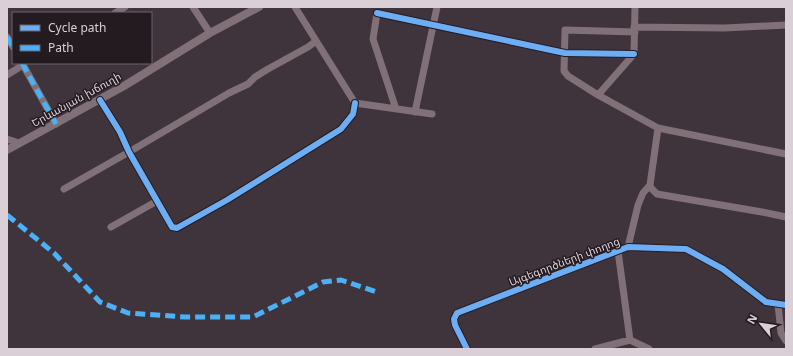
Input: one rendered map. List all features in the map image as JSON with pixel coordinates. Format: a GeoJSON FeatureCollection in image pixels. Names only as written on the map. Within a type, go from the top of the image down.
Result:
{"type":"FeatureCollection","features":[{"type":"Feature","properties":{"kind":"main road","name":"Երևանյան խճուղի"},"geometry":{"type":"LineString","coordinates":[[7,150],[100,100],[258,7]]}},
{"type":"Feature","properties":{"kind":"street"},"geometry":{"type":"LineString","coordinates":[[193,7],[210,34]]}},
{"type":"Feature","properties":{"kind":"street"},"geometry":{"type":"LineString","coordinates":[[100,100],[120,132],[129,152],[172,227],[181,227],[341,129],[353,114],[355,103],[295,7]]}},
{"type":"Feature","properties":{"kind":"street"},"geometry":{"type":"LineString","coordinates":[[415,112],[437,7]]}},
{"type":"Feature","properties":{"kind":"street"},"geometry":{"type":"LineString","coordinates":[[598,95],[634,54],[635,7]]}},
{"type":"Feature","properties":{"kind":"street"},"geometry":{"type":"LineString","coordinates":[[396,109],[373,39],[377,13],[565,53],[634,54]]}},
{"type":"Feature","properties":{"kind":"street"},"geometry":{"type":"LineString","coordinates":[[786,25],[724,28],[566,30],[564,71],[568,76],[598,95],[658,128],[786,154]]}},
{"type":"Feature","properties":{"kind":"street"},"geometry":{"type":"LineString","coordinates":[[64,189],[248,84],[255,77],[316,41]]}},
{"type":"Feature","properties":{"kind":"street"},"geometry":{"type":"LineString","coordinates":[[7,75],[22,64],[56,124]]}},
{"type":"Feature","properties":{"kind":"street"},"geometry":{"type":"LineString","coordinates":[[355,103],[432,114]]}},
{"type":"Feature","properties":{"kind":"street"},"geometry":{"type":"LineString","coordinates":[[628,247],[638,205],[650,185],[658,128]]}},
{"type":"Feature","properties":{"kind":"street"},"geometry":{"type":"LineString","coordinates":[[7,139],[19,143]]}},
{"type":"Feature","properties":{"kind":"street"},"geometry":{"type":"LineString","coordinates":[[650,185],[657,194],[786,217]]}},
{"type":"Feature","properties":{"kind":"street"},"geometry":{"type":"LineString","coordinates":[[111,227],[157,201]]}},
{"type":"Feature","properties":{"kind":"street","name":"Այգեգործների փողոց"},"geometry":{"type":"LineString","coordinates":[[467,349],[454,325],[454,319],[457,313],[628,247],[686,249],[723,269],[766,302],[786,305]]}},
{"type":"Feature","properties":{"kind":"street"},"geometry":{"type":"LineString","coordinates":[[618,251],[630,340]]}},
{"type":"Feature","properties":{"kind":"street"},"geometry":{"type":"LineString","coordinates":[[778,304],[781,333],[786,341]]}},
{"type":"Feature","properties":{"kind":"street"},"geometry":{"type":"LineString","coordinates":[[595,349],[630,340],[649,349]]}},
{"type":"Feature","properties":{"kind":"marked path"},"geometry":{"type":"LineString","coordinates":[[7,37],[12,45]]}},
{"type":"Feature","properties":{"kind":"marked path"},"geometry":{"type":"LineString","coordinates":[[23,64],[56,124]]}},
{"type":"Feature","properties":{"kind":"marked path"},"geometry":{"type":"LineString","coordinates":[[7,215],[54,253],[100,302],[128,313],[185,317],[253,317],[323,282],[341,280],[377,292]]}},
{"type":"Feature","properties":{"kind":"cycle path"},"geometry":{"type":"LineString","coordinates":[[377,13],[565,53],[634,54]]}},
{"type":"Feature","properties":{"kind":"cycle path"},"geometry":{"type":"LineString","coordinates":[[100,100],[120,132],[129,152],[172,227],[177,228],[227,200],[341,129],[353,114],[355,103]]}},
{"type":"Feature","properties":{"kind":"cycle path"},"geometry":{"type":"LineString","coordinates":[[467,349],[455,325],[454,319],[457,313],[628,247],[686,249],[723,269],[766,302],[786,305]]}}]}
